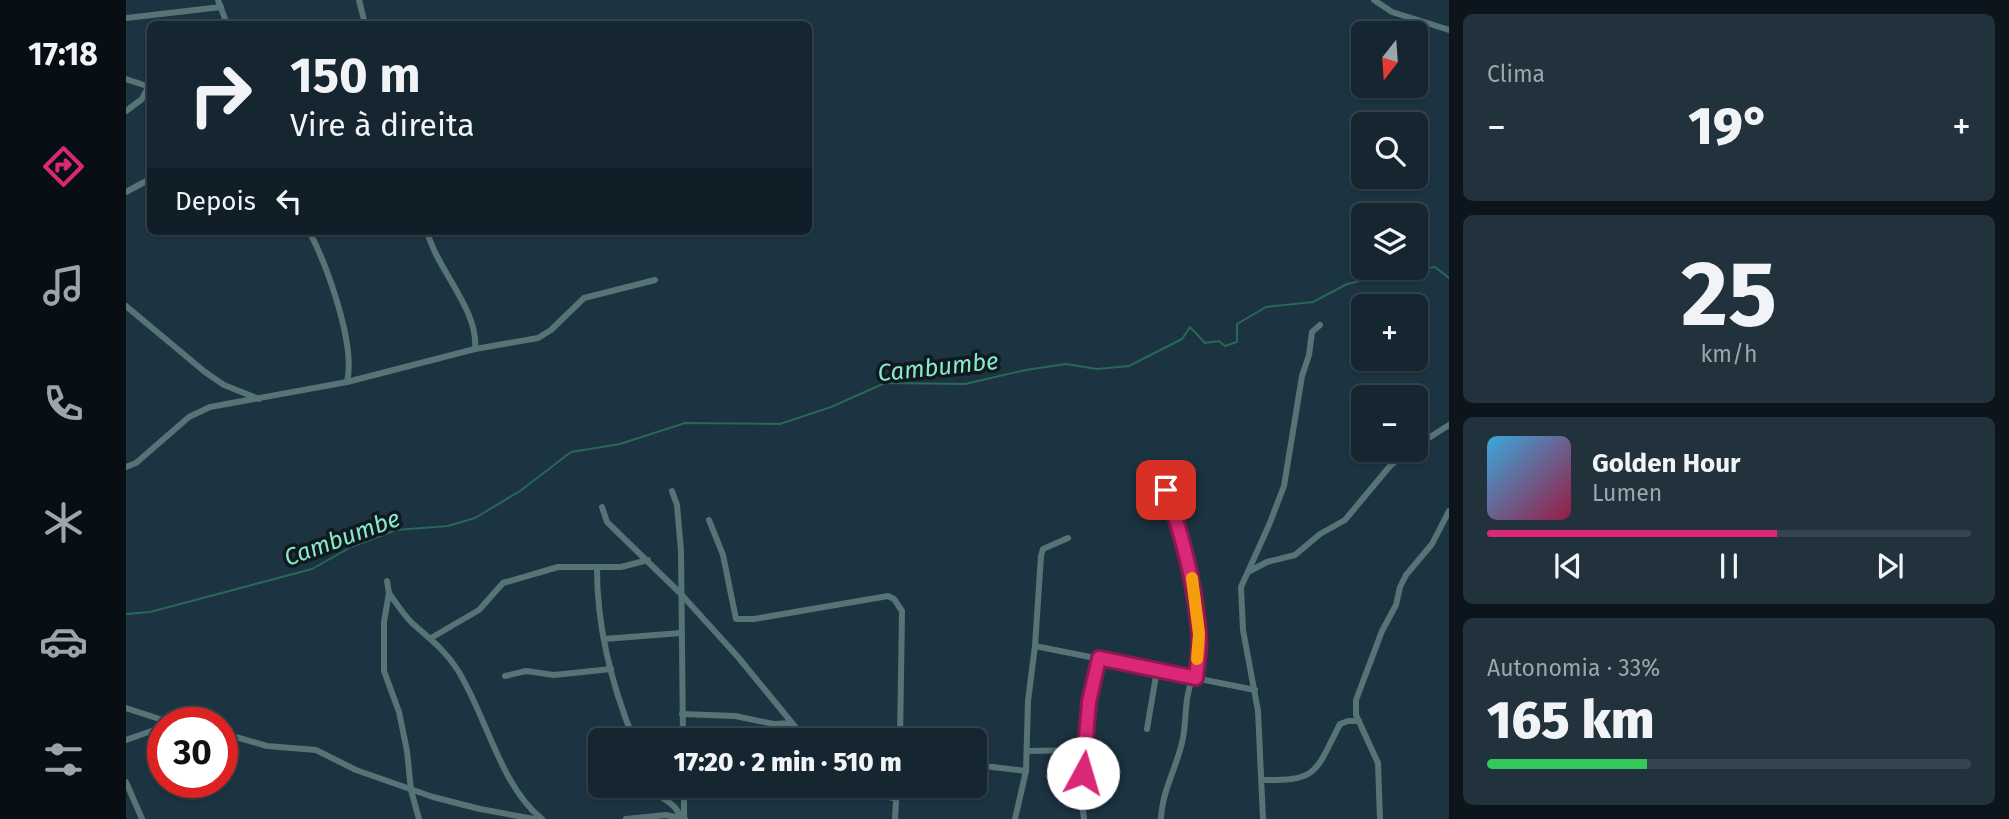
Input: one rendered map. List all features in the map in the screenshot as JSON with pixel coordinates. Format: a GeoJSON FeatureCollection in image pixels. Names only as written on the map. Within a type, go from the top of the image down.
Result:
{"type":"FeatureCollection","features":[{"type":"Feature","properties":{"kind":"street"},"geometry":{"type":"LineString","coordinates":[[359,0],[364,21]]}},
{"type":"Feature","properties":{"kind":"street"},"geometry":{"type":"LineString","coordinates":[[1374,0],[1392,12],[1449,30]]}},
{"type":"Feature","properties":{"kind":"street"},"geometry":{"type":"LineString","coordinates":[[126,18],[219,4],[226,21]]}},
{"type":"Feature","properties":{"kind":"street"},"geometry":{"type":"LineString","coordinates":[[126,79],[147,84]]}},
{"type":"Feature","properties":{"kind":"street"},"geometry":{"type":"LineString","coordinates":[[126,111],[142,99],[147,88]]}},
{"type":"Feature","properties":{"kind":"street"},"geometry":{"type":"LineString","coordinates":[[126,192],[147,181]]}},
{"type":"Feature","properties":{"kind":"street"},"geometry":{"type":"LineString","coordinates":[[311,235],[320,252],[346,332],[350,368],[347,382]]}},
{"type":"Feature","properties":{"kind":"street"},"geometry":{"type":"LineString","coordinates":[[429,235],[444,272],[468,312],[475,331],[475,349]]}},
{"type":"Feature","properties":{"kind":"street"},"geometry":{"type":"LineString","coordinates":[[126,467],[136,463],[194,414],[210,407],[347,382],[475,349],[538,338],[587,296],[655,280]]}},
{"type":"Feature","properties":{"kind":"street"},"geometry":{"type":"LineString","coordinates":[[126,306],[205,372],[224,384],[259,399]]}},
{"type":"Feature","properties":{"kind":"street"},"geometry":{"type":"LineString","coordinates":[[1263,819],[1255,690],[1242,630],[1241,587],[1284,486],[1302,376],[1309,355],[1312,332],[1320,325]]}},
{"type":"Feature","properties":{"kind":"street"},"geometry":{"type":"LineString","coordinates":[[1428,438],[1449,425]]}},
{"type":"Feature","properties":{"kind":"street"},"geometry":{"type":"LineString","coordinates":[[1248,572],[1267,562],[1295,555],[1320,534],[1345,520],[1395,462]]}},
{"type":"Feature","properties":{"kind":"street"},"geometry":{"type":"LineString","coordinates":[[1161,819],[1168,781],[1183,739],[1186,698],[1194,678],[1199,634],[1195,591],[1182,535],[1166,490]]}},
{"type":"Feature","properties":{"kind":"street"},"geometry":{"type":"LineString","coordinates":[[672,491],[677,505],[681,551],[683,728]]}},
{"type":"Feature","properties":{"kind":"street"},"geometry":{"type":"LineString","coordinates":[[602,507],[603,517],[607,522],[680,593],[738,657],[796,728]]}},
{"type":"Feature","properties":{"kind":"street"},"geometry":{"type":"LineString","coordinates":[[1380,819],[1378,763],[1359,722],[1355,709],[1356,700],[1382,631],[1396,605],[1400,587],[1406,575],[1432,544],[1449,511]]}},
{"type":"Feature","properties":{"kind":"street"},"geometry":{"type":"LineString","coordinates":[[709,520],[723,555],[736,620],[768,617],[851,601],[888,596],[894,598],[902,611],[900,728]]}},
{"type":"Feature","properties":{"kind":"street"},"geometry":{"type":"LineString","coordinates":[[1015,819],[1028,751],[1028,701],[1041,556],[1043,550],[1068,538]]}},
{"type":"Feature","properties":{"kind":"street"},"geometry":{"type":"LineString","coordinates":[[432,638],[479,610],[503,583],[558,567],[597,569],[633,565],[648,560]]}},
{"type":"Feature","properties":{"kind":"street"},"geometry":{"type":"LineString","coordinates":[[597,569],[597,601],[604,639],[630,728]]}},
{"type":"Feature","properties":{"kind":"street"},"geometry":{"type":"LineString","coordinates":[[387,581],[389,593],[384,622],[384,671],[399,712],[411,790],[419,819]]}},
{"type":"Feature","properties":{"kind":"street"},"geometry":{"type":"LineString","coordinates":[[389,593],[412,622],[446,654],[463,679],[513,786],[542,819]]}},
{"type":"Feature","properties":{"kind":"street"},"geometry":{"type":"LineString","coordinates":[[604,639],[681,633]]}},
{"type":"Feature","properties":{"kind":"street"},"geometry":{"type":"LineString","coordinates":[[1035,646],[1255,690]]}},
{"type":"Feature","properties":{"kind":"street"},"geometry":{"type":"LineString","coordinates":[[1084,819],[1081,795],[1089,702],[1099,658]]}},
{"type":"Feature","properties":{"kind":"street"},"geometry":{"type":"LineString","coordinates":[[505,676],[526,671],[554,676],[611,669]]}},
{"type":"Feature","properties":{"kind":"street"},"geometry":{"type":"LineString","coordinates":[[1147,729],[1157,670]]}},
{"type":"Feature","properties":{"kind":"street"},"geometry":{"type":"LineString","coordinates":[[126,708],[147,715]]}},
{"type":"Feature","properties":{"kind":"street"},"geometry":{"type":"LineString","coordinates":[[682,714],[735,716],[774,724],[792,723]]}},
{"type":"Feature","properties":{"kind":"street"},"geometry":{"type":"LineString","coordinates":[[1262,780],[1288,781],[1309,776],[1340,724],[1348,721],[1359,722]]}},
{"type":"Feature","properties":{"kind":"street"},"geometry":{"type":"LineString","coordinates":[[126,740],[147,733]]}},
{"type":"Feature","properties":{"kind":"street"},"geometry":{"type":"LineString","coordinates":[[238,738],[267,746],[316,750],[356,770],[411,790],[480,810],[534,819]]}},
{"type":"Feature","properties":{"kind":"street"},"geometry":{"type":"LineString","coordinates":[[1028,751],[1085,750]]}},
{"type":"Feature","properties":{"kind":"street"},"geometry":{"type":"LineString","coordinates":[[987,766],[1026,771]]}},
{"type":"Feature","properties":{"kind":"street"},"geometry":{"type":"LineString","coordinates":[[127,774],[126,781],[142,819]]}},
{"type":"Feature","properties":{"kind":"street"},"geometry":{"type":"LineString","coordinates":[[663,798],[678,809],[683,818]]}},
{"type":"Feature","properties":{"kind":"street"},"geometry":{"type":"LineString","coordinates":[[683,818],[684,798]]}},
{"type":"Feature","properties":{"kind":"street"},"geometry":{"type":"LineString","coordinates":[[893,798],[896,799],[895,819]]}},
{"type":"Feature","properties":{"kind":"street"},"geometry":{"type":"LineString","coordinates":[[626,819],[666,815],[683,818]]}},
{"type":"Feature","properties":{"kind":"waterway","name":"Cambumbe"},"geometry":{"type":"LineString","coordinates":[[126,614],[150,612],[312,569],[351,547],[396,530],[448,526],[475,518],[520,491],[571,452],[620,444],[685,423],[780,424],[831,407],[885,383],[965,384],[1066,364],[1097,369],[1129,366],[1182,339],[1190,327],[1205,343],[1219,341],[1225,346],[1237,342],[1237,324],[1266,307],[1313,302],[1347,284],[1435,267],[1449,278]]}},
{"type":"Feature","properties":{"kind":"slow traffic"},"geometry":{"type":"LineString","coordinates":[[1192,578],[1199,634],[1197,659]]}},
{"type":"Feature","properties":{"kind":"route"},"geometry":{"type":"LineString","coordinates":[[1083,773],[1089,702],[1099,658],[1196,678],[1199,634],[1195,591],[1182,535],[1166,490]]}}]}
